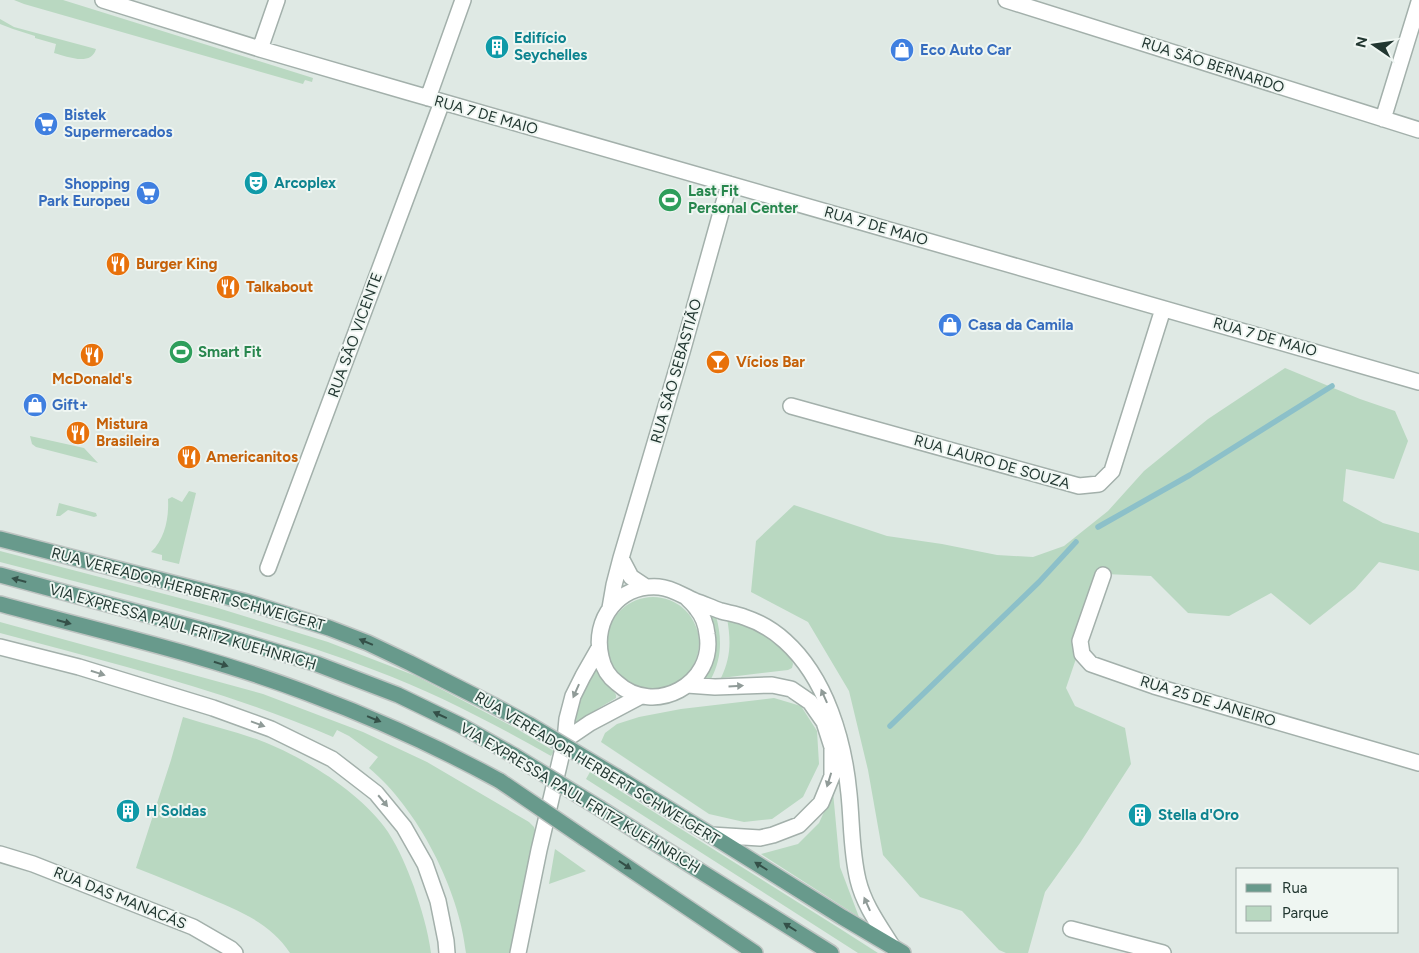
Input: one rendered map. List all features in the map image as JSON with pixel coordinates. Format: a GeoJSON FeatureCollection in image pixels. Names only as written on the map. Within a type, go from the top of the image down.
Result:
{"type":"FeatureCollection","features":[{"type":"Feature","properties":{"kind":"main road","name":"RUA VEREADOR HERBERT SCHWEIGERT"},"geometry":{"type":"LineString","coordinates":[[0,539],[246,602],[329,628],[368,643],[493,704],[530,725],[898,951]]}},
{"type":"Feature","properties":{"kind":"main road","name":"VIA EXPRESSA PAUL FRITZ KUEHNRICH"},"geometry":{"type":"LineString","coordinates":[[0,575],[218,634],[317,664],[398,696],[460,725],[513,755],[831,953]]}},
{"type":"Feature","properties":{"kind":"main road","name":"VIA EXPRESSA PAUL FRITZ KUEHNRICH"},"geometry":{"type":"LineString","coordinates":[[0,604],[215,662],[306,692],[388,725],[453,756],[500,782],[755,953]]}},
{"type":"Feature","properties":{"kind":"street","name":"RUA 7 DE MAIO"},"geometry":{"type":"LineString","coordinates":[[103,0],[260,49],[435,100],[1419,382]]}},
{"type":"Feature","properties":{"kind":"street"},"geometry":{"type":"LineString","coordinates":[[260,49],[277,0]]}},
{"type":"Feature","properties":{"kind":"street","name":"RUA SÃO VICENTE"},"geometry":{"type":"LineString","coordinates":[[268,568],[435,100],[463,0]]}},
{"type":"Feature","properties":{"kind":"street","name":"RUA SÃO BERNARDO"},"geometry":{"type":"LineString","coordinates":[[1006,0],[1419,130]]}},
{"type":"Feature","properties":{"kind":"street"},"geometry":{"type":"LineString","coordinates":[[1383,119],[1419,2]]}},
{"type":"Feature","properties":{"kind":"street","name":"RUA SÃO SEBASTIÃO"},"geometry":{"type":"LineString","coordinates":[[610,608],[621,558],[729,184]]}},
{"type":"Feature","properties":{"kind":"street","name":"RUA LAURO DE SOUZA"},"geometry":{"type":"LineString","coordinates":[[791,406],[1079,486],[1099,484],[1112,471],[1164,309]]}},
{"type":"Feature","properties":{"kind":"street"},"geometry":{"type":"LineString","coordinates":[[621,558],[631,576],[646,587]]}},
{"type":"Feature","properties":{"kind":"street","name":"RUA 25 DE JANEIRO"},"geometry":{"type":"LineString","coordinates":[[1103,575],[1080,641],[1082,654],[1091,664],[1163,688],[1419,763]]}},
{"type":"Feature","properties":{"kind":"street"},"geometry":{"type":"LineString","coordinates":[[686,597],[698,609],[706,624],[708,641],[706,658],[699,673],[687,685],[673,694],[657,697],[641,696],[617,684],[608,673],[602,661],[599,648],[599,631],[605,615],[626,594],[646,587],[674,590],[686,597],[722,611],[743,616],[763,625],[785,641],[802,660],[820,688],[835,721],[844,758],[849,794],[853,854],[858,882],[868,908],[898,951]]}},
{"type":"Feature","properties":{"kind":"street"},"geometry":{"type":"LineString","coordinates":[[0,647],[79,667],[213,708],[271,729],[332,759],[376,793],[404,827],[425,864],[438,901],[447,953]]}},
{"type":"Feature","properties":{"kind":"street"},"geometry":{"type":"LineString","coordinates":[[518,953],[573,696],[582,676],[599,648]]}},
{"type":"Feature","properties":{"kind":"street"},"geometry":{"type":"LineString","coordinates":[[687,685],[714,687],[772,685],[791,689],[810,702],[824,722],[832,747],[832,776],[821,804],[799,825],[773,836],[760,838],[711,835]]}},
{"type":"Feature","properties":{"kind":"street"},"geometry":{"type":"LineString","coordinates":[[565,740],[590,723],[641,696]]}},
{"type":"Feature","properties":{"kind":"street","name":"RUA DAS MANACÁS"},"geometry":{"type":"LineString","coordinates":[[0,854],[34,864],[193,927],[231,948],[235,953]]}},
{"type":"Feature","properties":{"kind":"street"},"geometry":{"type":"LineString","coordinates":[[1071,929],[1163,953]]}},
{"type":"Feature","properties":{"kind":"green space"},"geometry":{"type":"Polygon","coordinates":[[[14,0],[63,0],[313,78],[312,82],[305,80],[303,84],[14,0]]]}},
{"type":"Feature","properties":{"kind":"green space"},"geometry":{"type":"Polygon","coordinates":[[[0,19],[14,27],[96,49],[89,58],[84,59],[71,58],[54,53],[56,44],[0,24],[0,19]]]}},
{"type":"Feature","properties":{"kind":"green space"},"geometry":{"type":"Polygon","coordinates":[[[1285,368],[1360,399],[1395,411],[1408,441],[1394,479],[1346,469],[1343,501],[1383,523],[1419,533],[1419,571],[1379,562],[1355,589],[1310,625],[1271,593],[1229,616],[1188,613],[1151,576],[1105,574],[1066,688],[1075,706],[1125,728],[1131,764],[1080,843],[1045,892],[1028,953],[1006,953],[999,950],[962,911],[920,897],[883,855],[868,770],[849,691],[808,622],[751,592],[756,541],[794,505],[887,536],[997,555],[1033,557],[1064,546],[1108,511],[1144,471],[1208,419],[1285,368]]]}},
{"type":"Feature","properties":{"kind":"green space"},"geometry":{"type":"Polygon","coordinates":[[[30,436],[84,448],[98,463],[36,447],[32,444],[30,436]]]}},
{"type":"Feature","properties":{"kind":"green space"},"geometry":{"type":"Polygon","coordinates":[[[189,491],[196,493],[179,564],[162,560],[162,555],[151,552],[163,535],[168,513],[168,499],[172,497],[182,502],[189,491]]]}},
{"type":"Feature","properties":{"kind":"green space"},"geometry":{"type":"Polygon","coordinates":[[[59,503],[96,513],[97,516],[94,517],[68,510],[60,516],[56,516],[59,503]]]}},
{"type":"Feature","properties":{"kind":"green space"},"geometry":{"type":"Polygon","coordinates":[[[0,551],[218,608],[328,642],[416,676],[517,729],[554,751],[551,756],[442,699],[374,670],[235,624],[0,562],[0,551]]]}},
{"type":"Feature","properties":{"kind":"green space"},"geometry":{"type":"Polygon","coordinates":[[[653,597],[670,601],[685,611],[695,626],[699,643],[695,660],[685,675],[670,685],[653,689],[636,685],[621,675],[611,660],[607,643],[611,626],[621,611],[636,601],[653,597]]]}},
{"type":"Feature","properties":{"kind":"green space"},"geometry":{"type":"Polygon","coordinates":[[[707,613],[716,616],[720,648],[715,671],[711,679],[702,680],[715,645],[713,628],[707,613]]]}},
{"type":"Feature","properties":{"kind":"green space"},"geometry":{"type":"Polygon","coordinates":[[[727,618],[746,623],[769,636],[792,660],[792,668],[721,678],[727,663],[729,649],[727,618]]]}},
{"type":"Feature","properties":{"kind":"green space"},"geometry":{"type":"Polygon","coordinates":[[[0,622],[263,694],[363,732],[427,762],[529,822],[534,827],[536,834],[513,953],[466,953],[455,903],[433,852],[404,805],[369,768],[378,757],[349,736],[337,730],[333,737],[211,692],[0,633],[0,622]]]}},
{"type":"Feature","properties":{"kind":"green space"},"geometry":{"type":"Polygon","coordinates":[[[596,665],[616,695],[616,698],[576,723],[575,720],[582,692],[596,665]]]}},
{"type":"Feature","properties":{"kind":"green space"},"geometry":{"type":"Polygon","coordinates":[[[774,698],[801,706],[817,731],[819,764],[803,797],[772,819],[744,822],[709,814],[601,742],[605,733],[617,724],[639,717],[681,709],[774,698]]]}},
{"type":"Feature","properties":{"kind":"green space"},"geometry":{"type":"Polygon","coordinates":[[[183,717],[250,737],[276,747],[330,777],[363,803],[388,832],[396,845],[422,911],[431,953],[290,953],[273,933],[252,918],[229,906],[136,868],[183,717]]]}},
{"type":"Feature","properties":{"kind":"green space"},"geometry":{"type":"Polygon","coordinates":[[[590,772],[878,953],[858,953],[586,779],[590,772]]]}},
{"type":"Feature","properties":{"kind":"green space"},"geometry":{"type":"Polygon","coordinates":[[[833,792],[840,867],[859,917],[761,854],[798,844],[819,823],[833,792]]]}},
{"type":"Feature","properties":{"kind":"green space"},"geometry":{"type":"Polygon","coordinates":[[[555,849],[586,871],[549,884],[555,849]]]}},
{"type":"Feature","properties":{"kind":"waterway"},"geometry":{"type":"LineString","coordinates":[[1098,527],[1190,475],[1332,386]]}},
{"type":"Feature","properties":{"kind":"waterway"},"geometry":{"type":"LineString","coordinates":[[890,726],[1039,582],[1076,542]]}},
{"type":"Feature","properties":{"kind":"place","name":"Edifício Seychelles"},"geometry":{"type":"Point","coordinates":[497,47]}},
{"type":"Feature","properties":{"kind":"place","name":"Eco Auto Car"},"geometry":{"type":"Point","coordinates":[902,50]}},
{"type":"Feature","properties":{"kind":"place","name":"Bistek Supermercados"},"geometry":{"type":"Point","coordinates":[46,124]}},
{"type":"Feature","properties":{"kind":"place","name":"Arcoplex"},"geometry":{"type":"Point","coordinates":[256,183]}},
{"type":"Feature","properties":{"kind":"place","name":"Shopping Park Europeu"},"geometry":{"type":"Point","coordinates":[148,193]}},
{"type":"Feature","properties":{"kind":"place","name":"Last Fit Personal Center"},"geometry":{"type":"Point","coordinates":[670,200]}},
{"type":"Feature","properties":{"kind":"place","name":"Burger King"},"geometry":{"type":"Point","coordinates":[118,264]}},
{"type":"Feature","properties":{"kind":"place","name":"Talkabout"},"geometry":{"type":"Point","coordinates":[228,287]}},
{"type":"Feature","properties":{"kind":"place","name":"Casa da Camila"},"geometry":{"type":"Point","coordinates":[950,325]}},
{"type":"Feature","properties":{"kind":"place","name":"Smart Fit"},"geometry":{"type":"Point","coordinates":[181,352]}},
{"type":"Feature","properties":{"kind":"place","name":"McDonald's"},"geometry":{"type":"Point","coordinates":[92,355]}},
{"type":"Feature","properties":{"kind":"place","name":"Vícios Bar"},"geometry":{"type":"Point","coordinates":[718,362]}},
{"type":"Feature","properties":{"kind":"place","name":"Gift+"},"geometry":{"type":"Point","coordinates":[35,405]}},
{"type":"Feature","properties":{"kind":"place","name":"Mistura Brasileira"},"geometry":{"type":"Point","coordinates":[78,433]}},
{"type":"Feature","properties":{"kind":"place","name":"Americanitos"},"geometry":{"type":"Point","coordinates":[189,457]}},
{"type":"Feature","properties":{"kind":"place","name":"H Soldas"},"geometry":{"type":"Point","coordinates":[128,811]}},
{"type":"Feature","properties":{"kind":"place","name":"Stella d'Oro"},"geometry":{"type":"Point","coordinates":[1140,815]}}]}
